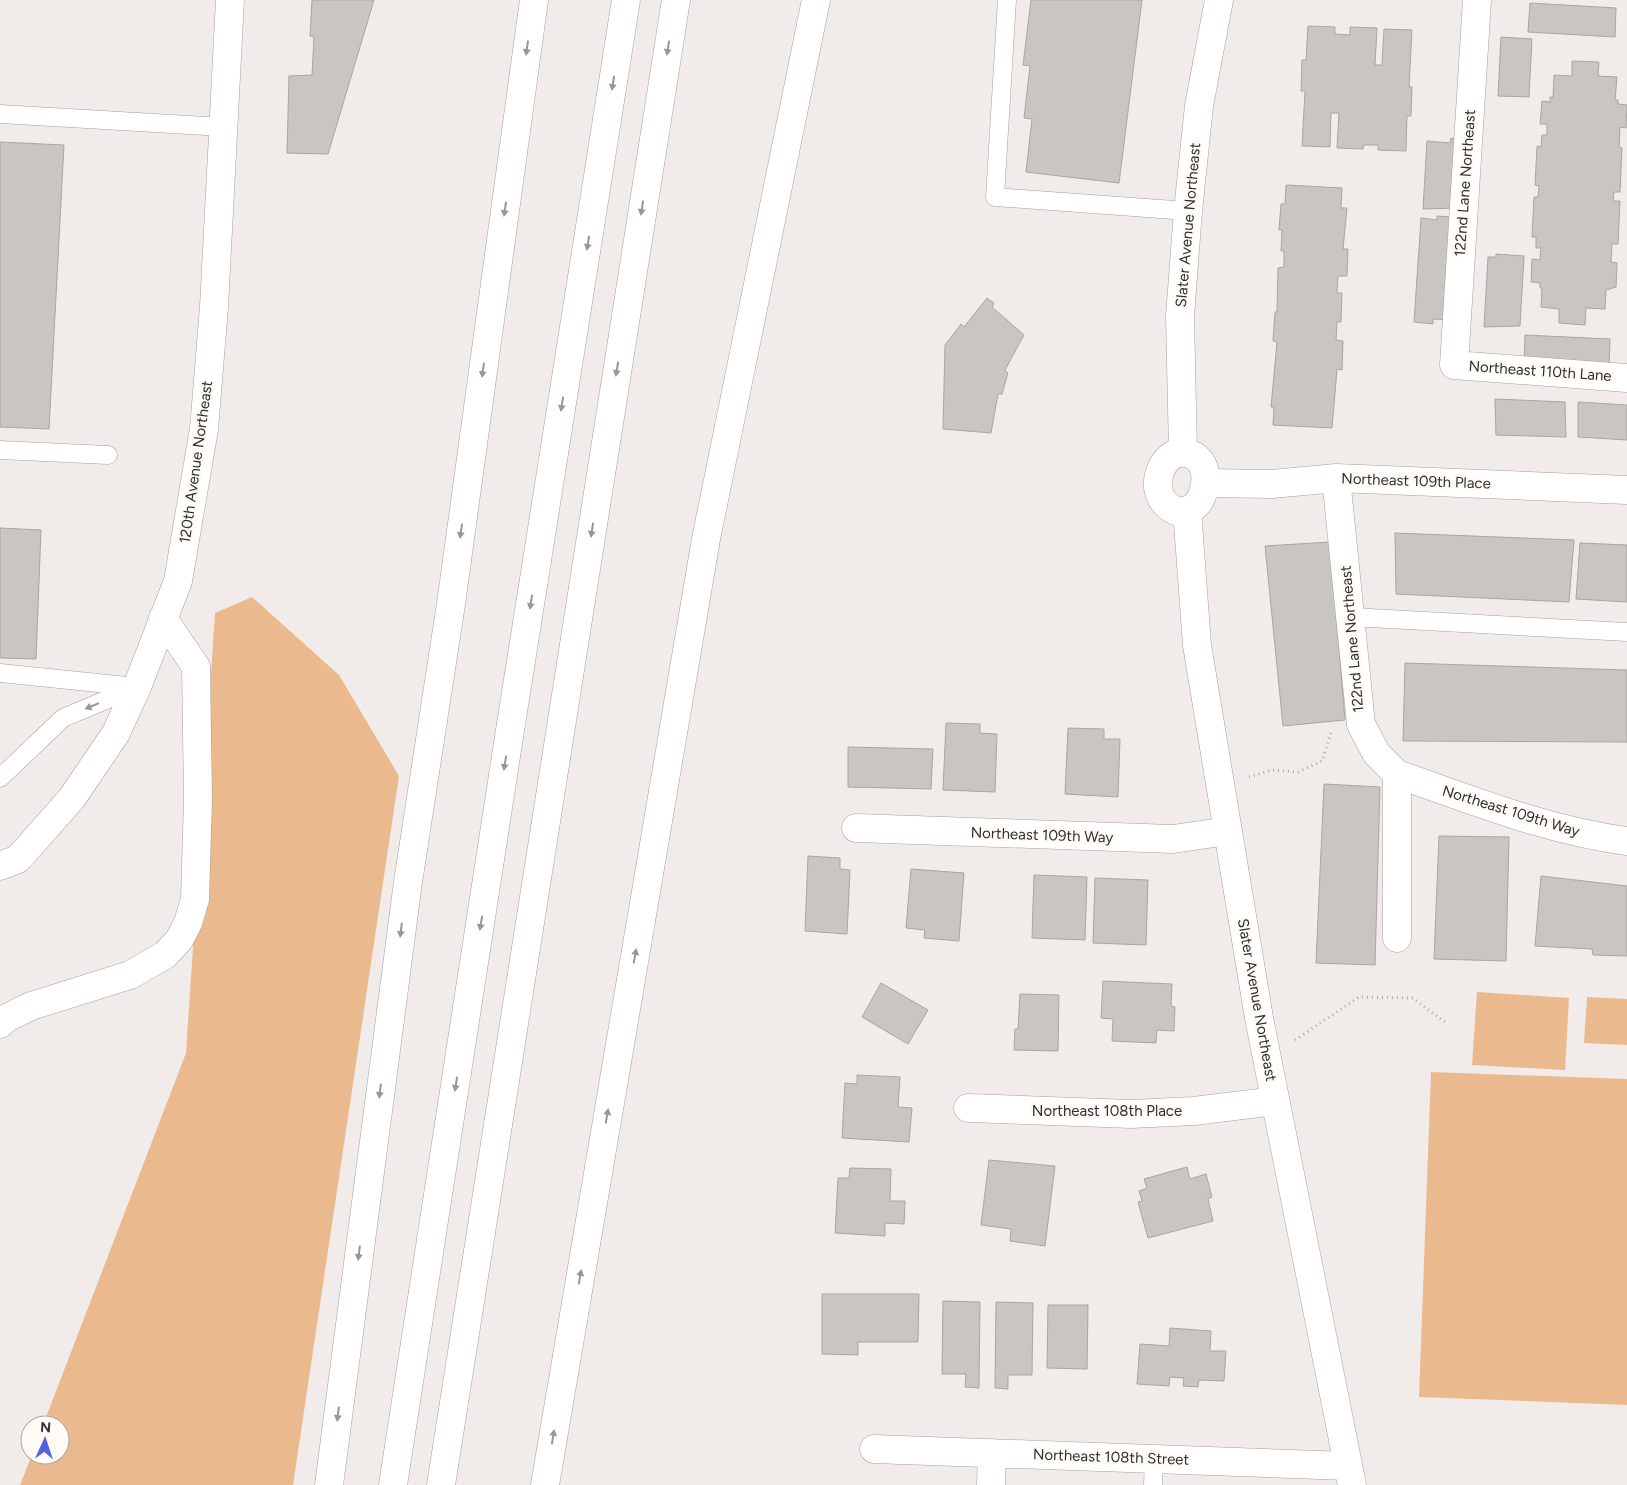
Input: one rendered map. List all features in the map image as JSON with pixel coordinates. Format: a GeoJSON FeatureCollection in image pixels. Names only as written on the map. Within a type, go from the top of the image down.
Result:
{"type":"FeatureCollection","features":[{"type":"Feature","properties":{"kind":"main road","name":"120th Avenue Northeast"},"geometry":{"type":"LineString","coordinates":[[0,866],[18,859],[72,798],[116,734],[137,687],[178,581],[204,428],[214,307],[230,0]]}},
{"type":"Feature","properties":{"kind":"main road"},"geometry":{"type":"LineString","coordinates":[[329,1485],[408,882],[452,595],[534,0]]}},
{"type":"Feature","properties":{"kind":"main road"},"geometry":{"type":"LineString","coordinates":[[394,1485],[511,724],[626,0]]}},
{"type":"Feature","properties":{"kind":"main road"},"geometry":{"type":"LineString","coordinates":[[441,1485],[676,0]]}},
{"type":"Feature","properties":{"kind":"main road"},"geometry":{"type":"LineString","coordinates":[[545,1485],[706,539],[816,0]]}},
{"type":"Feature","properties":{"kind":"main road","name":"Slater Avenue Northeast"},"geometry":{"type":"LineString","coordinates":[[1183,452],[1180,316],[1188,211],[1199,106],[1219,0]]}},
{"type":"Feature","properties":{"kind":"main road","name":"122nd Lane Northeast"},"geometry":{"type":"LineString","coordinates":[[1454,365],[1476,0]]}},
{"type":"Feature","properties":{"kind":"main road","name":"Northeast 110th Lane"},"geometry":{"type":"LineString","coordinates":[[1454,365],[1627,378]]}},
{"type":"Feature","properties":{"kind":"main road"},"geometry":{"type":"LineString","coordinates":[[1183,452],[1195,456],[1202,464],[1205,483],[1203,497],[1197,505],[1187,510],[1178,510],[1169,506],[1162,499],[1159,489],[1160,466],[1166,458],[1183,452]]}},
{"type":"Feature","properties":{"kind":"main road","name":"122nd Lane Northeast"},"geometry":{"type":"LineString","coordinates":[[1336,478],[1360,724],[1376,753],[1397,774]]}},
{"type":"Feature","properties":{"kind":"main road","name":"Northeast 109th Place"},"geometry":{"type":"LineString","coordinates":[[1205,483],[1272,484],[1336,478],[1627,490]]}},
{"type":"Feature","properties":{"kind":"main road","name":"Slater Avenue Northeast"},"geometry":{"type":"LineString","coordinates":[[1187,510],[1196,645],[1275,1101],[1350,1476]]}},
{"type":"Feature","properties":{"kind":"main road"},"geometry":{"type":"LineString","coordinates":[[0,1024],[5,1019],[31,1006],[130,975],[165,956],[179,940],[188,922],[195,899],[198,799],[196,667],[163,618]]}},
{"type":"Feature","properties":{"kind":"main road"},"geometry":{"type":"LineString","coordinates":[[1397,774],[1397,938]]}},
{"type":"Feature","properties":{"kind":"main road","name":"Northeast 109th Way"},"geometry":{"type":"LineString","coordinates":[[1397,774],[1531,819],[1599,838],[1627,841]]}},
{"type":"Feature","properties":{"kind":"main road","name":"Northeast 109th Way"},"geometry":{"type":"LineString","coordinates":[[856,828],[1173,839],[1228,831]]}},
{"type":"Feature","properties":{"kind":"main road","name":"Northeast 108th Place"},"geometry":{"type":"LineString","coordinates":[[968,1108],[1131,1114],[1194,1111],[1275,1101]]}},
{"type":"Feature","properties":{"kind":"main road","name":"Northeast 108th Street"},"geometry":{"type":"LineString","coordinates":[[874,1449],[992,1453],[1154,1472],[1350,1476]]}},
{"type":"Feature","properties":{"kind":"main road"},"geometry":{"type":"LineString","coordinates":[[991,1485],[992,1453]]}},
{"type":"Feature","properties":{"kind":"lane"},"geometry":{"type":"LineString","coordinates":[[1007,0],[995,198],[1188,211]]}},
{"type":"Feature","properties":{"kind":"lane"},"geometry":{"type":"LineString","coordinates":[[0,114],[224,127]]}},
{"type":"Feature","properties":{"kind":"lane"},"geometry":{"type":"LineString","coordinates":[[0,450],[108,455]]}},
{"type":"Feature","properties":{"kind":"lane"},"geometry":{"type":"LineString","coordinates":[[1351,617],[1627,632]]}},
{"type":"Feature","properties":{"kind":"lane"},"geometry":{"type":"LineString","coordinates":[[0,673],[137,687]]}},
{"type":"Feature","properties":{"kind":"lane"},"geometry":{"type":"LineString","coordinates":[[0,778],[63,718],[137,687]]}},
{"type":"Feature","properties":{"kind":"path"},"geometry":{"type":"LineString","coordinates":[[1244,778],[1272,770],[1298,772],[1322,761],[1333,728]]}},
{"type":"Feature","properties":{"kind":"path"},"geometry":{"type":"LineString","coordinates":[[1294,1041],[1359,997],[1413,998],[1445,1022]]}},
{"type":"Feature","properties":{"kind":"shaded area"},"geometry":{"type":"Polygon","coordinates":[[[252,597],[339,675],[399,776],[293,1485],[20,1485],[28,1465],[70,1465],[70,1415],[47,1415],[186,1053],[215,613],[252,597]]]}},
{"type":"Feature","properties":{"kind":"shaded area"},"geometry":{"type":"Polygon","coordinates":[[[1477,992],[1569,998],[1565,1070],[1472,1065],[1477,992]]]}},
{"type":"Feature","properties":{"kind":"shaded area"},"geometry":{"type":"Polygon","coordinates":[[[1587,997],[1627,999],[1627,1045],[1584,1043],[1587,997]]]}},
{"type":"Feature","properties":{"kind":"shaded area"},"geometry":{"type":"Polygon","coordinates":[[[1431,1072],[1627,1079],[1627,1405],[1419,1397],[1431,1072]]]}},
{"type":"Feature","properties":{"kind":"building"},"geometry":{"type":"Polygon","coordinates":[[[312,0],[374,0],[328,154],[287,153],[289,76],[312,75],[314,37],[310,36],[312,0]]]}},
{"type":"Feature","properties":{"kind":"building"},"geometry":{"type":"Polygon","coordinates":[[[1031,0],[1142,0],[1119,183],[1026,172],[1032,119],[1024,118],[1030,66],[1023,65],[1031,0]]]}},
{"type":"Feature","properties":{"kind":"building"},"geometry":{"type":"Polygon","coordinates":[[[1530,3],[1616,8],[1615,37],[1528,32],[1530,3]]]}},
{"type":"Feature","properties":{"kind":"building"},"geometry":{"type":"Polygon","coordinates":[[[1308,26],[1335,27],[1335,34],[1350,35],[1350,27],[1377,28],[1375,65],[1382,65],[1384,29],[1412,30],[1409,87],[1412,87],[1411,116],[1407,116],[1406,151],[1378,150],[1378,145],[1364,145],[1363,149],[1337,148],[1339,113],[1331,113],[1330,147],[1302,146],[1305,91],[1301,91],[1302,60],[1306,60],[1308,26]]]}},
{"type":"Feature","properties":{"kind":"building"},"geometry":{"type":"Polygon","coordinates":[[[1501,37],[1532,39],[1529,97],[1498,96],[1501,37]]]}},
{"type":"Feature","properties":{"kind":"building"},"geometry":{"type":"Polygon","coordinates":[[[1572,61],[1599,62],[1598,76],[1617,77],[1615,100],[1618,100],[1618,104],[1627,105],[1626,128],[1620,127],[1619,147],[1622,148],[1620,192],[1614,192],[1613,201],[1620,201],[1618,244],[1612,244],[1611,262],[1617,263],[1616,287],[1606,290],[1605,309],[1586,308],[1585,325],[1559,323],[1559,309],[1541,307],[1542,288],[1540,288],[1540,283],[1531,282],[1532,259],[1540,260],[1541,248],[1536,248],[1536,237],[1532,237],[1534,197],[1538,197],[1539,186],[1535,185],[1537,146],[1541,147],[1542,135],[1547,135],[1547,124],[1540,124],[1542,101],[1550,102],[1550,97],[1553,97],[1554,75],[1572,76],[1572,61]]]}},
{"type":"Feature","properties":{"kind":"building"},"geometry":{"type":"Polygon","coordinates":[[[1451,138],[1461,140],[1457,208],[1423,209],[1427,141],[1450,143],[1451,138]]]}},
{"type":"Feature","properties":{"kind":"building"},"geometry":{"type":"Polygon","coordinates":[[[0,142],[64,145],[49,429],[0,427],[0,142]]]}},
{"type":"Feature","properties":{"kind":"building"},"geometry":{"type":"Polygon","coordinates":[[[1286,185],[1342,188],[1341,208],[1347,208],[1343,249],[1348,249],[1347,276],[1338,276],[1337,293],[1342,293],[1341,322],[1337,322],[1336,340],[1343,341],[1342,370],[1337,369],[1332,428],[1273,425],[1274,407],[1271,407],[1277,342],[1273,341],[1275,312],[1277,312],[1278,268],[1284,267],[1284,251],[1281,251],[1282,230],[1279,230],[1281,204],[1285,204],[1286,185]]]}},
{"type":"Feature","properties":{"kind":"building"},"geometry":{"type":"Polygon","coordinates":[[[1437,216],[1454,217],[1448,320],[1433,319],[1433,324],[1414,322],[1421,218],[1437,220],[1437,216]]]}},
{"type":"Feature","properties":{"kind":"building"},"geometry":{"type":"Polygon","coordinates":[[[1496,254],[1524,256],[1520,326],[1484,327],[1488,257],[1496,257],[1496,254]]]}},
{"type":"Feature","properties":{"kind":"building"},"geometry":{"type":"Polygon","coordinates":[[[987,298],[994,303],[992,307],[1024,335],[1005,370],[1008,373],[1002,394],[998,394],[991,433],[943,429],[945,345],[961,324],[964,327],[987,298]]]}},
{"type":"Feature","properties":{"kind":"building"},"geometry":{"type":"Polygon","coordinates":[[[1525,335],[1610,339],[1609,369],[1524,365],[1525,335]]]}},
{"type":"Feature","properties":{"kind":"building"},"geometry":{"type":"Polygon","coordinates":[[[1495,399],[1565,402],[1566,437],[1496,435],[1495,399]]]}},
{"type":"Feature","properties":{"kind":"building"},"geometry":{"type":"Polygon","coordinates":[[[1578,402],[1627,405],[1627,440],[1578,437],[1578,402]]]}},
{"type":"Feature","properties":{"kind":"building"},"geometry":{"type":"Polygon","coordinates":[[[0,528],[41,530],[36,659],[0,658],[0,528]]]}},
{"type":"Feature","properties":{"kind":"building"},"geometry":{"type":"Polygon","coordinates":[[[1395,533],[1574,540],[1569,602],[1396,594],[1395,533]]]}},
{"type":"Feature","properties":{"kind":"building"},"geometry":{"type":"Polygon","coordinates":[[[1330,542],[1345,720],[1283,726],[1265,546],[1330,542]]]}},
{"type":"Feature","properties":{"kind":"building"},"geometry":{"type":"Polygon","coordinates":[[[1580,543],[1627,545],[1627,602],[1576,599],[1580,543]]]}},
{"type":"Feature","properties":{"kind":"building"},"geometry":{"type":"Polygon","coordinates":[[[1405,663],[1627,670],[1627,742],[1403,741],[1405,663]]]}},
{"type":"Feature","properties":{"kind":"building"},"geometry":{"type":"Polygon","coordinates":[[[946,723],[980,724],[980,733],[997,734],[995,792],[943,790],[946,723]]]}},
{"type":"Feature","properties":{"kind":"building"},"geometry":{"type":"Polygon","coordinates":[[[1068,728],[1104,729],[1104,739],[1120,739],[1118,797],[1065,794],[1068,728]]]}},
{"type":"Feature","properties":{"kind":"building"},"geometry":{"type":"Polygon","coordinates":[[[848,747],[933,749],[931,789],[848,787],[848,747]]]}},
{"type":"Feature","properties":{"kind":"building"},"geometry":{"type":"Polygon","coordinates":[[[1324,784],[1380,787],[1375,965],[1316,963],[1324,784]]]}},
{"type":"Feature","properties":{"kind":"building"},"geometry":{"type":"Polygon","coordinates":[[[1439,836],[1509,837],[1506,961],[1434,959],[1439,836]]]}},
{"type":"Feature","properties":{"kind":"building"},"geometry":{"type":"Polygon","coordinates":[[[808,856],[840,858],[840,869],[850,870],[847,934],[805,931],[808,856]]]}},
{"type":"Feature","properties":{"kind":"building"},"geometry":{"type":"Polygon","coordinates":[[[911,869],[964,873],[959,941],[924,938],[925,930],[906,928],[911,869]]]}},
{"type":"Feature","properties":{"kind":"building"},"geometry":{"type":"Polygon","coordinates":[[[1034,875],[1087,877],[1085,940],[1032,938],[1034,875]]]}},
{"type":"Feature","properties":{"kind":"building"},"geometry":{"type":"Polygon","coordinates":[[[1541,876],[1627,886],[1627,956],[1593,955],[1592,949],[1535,946],[1541,876]]]}},
{"type":"Feature","properties":{"kind":"building"},"geometry":{"type":"Polygon","coordinates":[[[1095,878],[1148,880],[1146,945],[1093,943],[1095,878]]]}},
{"type":"Feature","properties":{"kind":"building"},"geometry":{"type":"Polygon","coordinates":[[[1103,981],[1172,984],[1171,1006],[1175,1007],[1174,1031],[1157,1030],[1156,1043],[1112,1041],[1113,1019],[1101,1018],[1103,981]]]}},
{"type":"Feature","properties":{"kind":"building"},"geometry":{"type":"Polygon","coordinates":[[[881,983],[928,1010],[908,1044],[862,1017],[881,983]]]}},
{"type":"Feature","properties":{"kind":"building"},"geometry":{"type":"Polygon","coordinates":[[[1020,994],[1059,995],[1058,1051],[1014,1050],[1015,1029],[1018,1029],[1020,994]]]}},
{"type":"Feature","properties":{"kind":"building"},"geometry":{"type":"Polygon","coordinates":[[[857,1075],[900,1077],[898,1107],[912,1108],[909,1142],[842,1138],[845,1083],[857,1084],[857,1075]]]}},
{"type":"Feature","properties":{"kind":"building"},"geometry":{"type":"Polygon","coordinates":[[[989,1160],[1055,1166],[1045,1246],[1010,1241],[1011,1229],[981,1225],[989,1160]]]}},
{"type":"Feature","properties":{"kind":"building"},"geometry":{"type":"Polygon","coordinates":[[[1187,1167],[1190,1179],[1206,1174],[1212,1197],[1208,1199],[1213,1221],[1148,1238],[1138,1202],[1142,1201],[1139,1191],[1147,1188],[1144,1179],[1187,1167]]]}},
{"type":"Feature","properties":{"kind":"building"},"geometry":{"type":"Polygon","coordinates":[[[850,1168],[891,1169],[890,1201],[905,1201],[904,1224],[885,1223],[885,1236],[835,1233],[838,1178],[849,1178],[850,1168]]]}},
{"type":"Feature","properties":{"kind":"building"},"geometry":{"type":"Polygon","coordinates":[[[822,1294],[919,1294],[918,1342],[858,1342],[858,1355],[822,1354],[822,1294]]]}},
{"type":"Feature","properties":{"kind":"building"},"geometry":{"type":"Polygon","coordinates":[[[943,1301],[980,1302],[979,1388],[965,1387],[966,1374],[942,1374],[943,1301]]]}},
{"type":"Feature","properties":{"kind":"building"},"geometry":{"type":"Polygon","coordinates":[[[996,1302],[1033,1303],[1032,1375],[1008,1375],[1008,1389],[995,1388],[996,1302]]]}},
{"type":"Feature","properties":{"kind":"building"},"geometry":{"type":"Polygon","coordinates":[[[1048,1305],[1088,1305],[1087,1369],[1047,1368],[1048,1305]]]}},
{"type":"Feature","properties":{"kind":"building"},"geometry":{"type":"Polygon","coordinates":[[[1170,1328],[1211,1331],[1210,1351],[1226,1351],[1224,1381],[1199,1380],[1198,1387],[1183,1386],[1184,1378],[1170,1377],[1169,1386],[1137,1384],[1140,1344],[1169,1346],[1170,1328]]]}}]}
